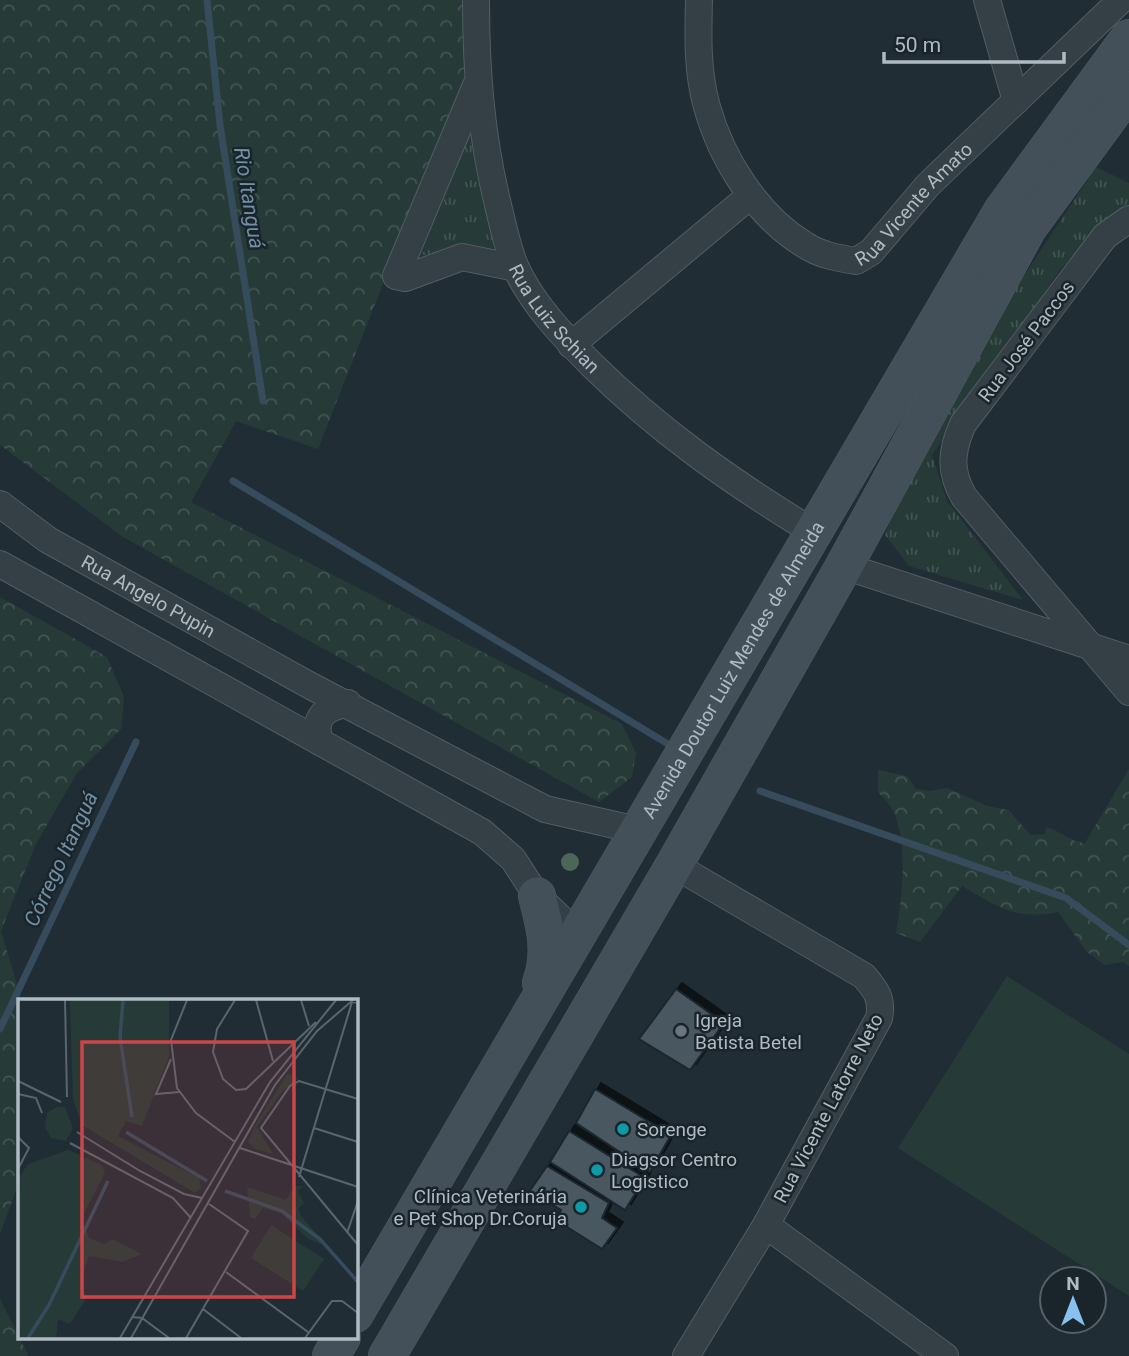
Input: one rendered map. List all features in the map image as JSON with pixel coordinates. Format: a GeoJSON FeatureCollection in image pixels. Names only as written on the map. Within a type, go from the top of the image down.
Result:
{"type":"FeatureCollection","features":[{"type":"Feature","properties":{"kind":"main road","name":"Avenida Doutor Luiz Mendes de Almeida"},"geometry":{"type":"LineString","coordinates":[[357,1311],[640,831],[812,531],[1002,212],[1129,38]]}},
{"type":"Feature","properties":{"kind":"main road"},"geometry":{"type":"LineString","coordinates":[[387,1356],[674,865],[844,566],[1028,228],[1129,90]]}},
{"type":"Feature","properties":{"kind":"main road"},"geometry":{"type":"LineString","coordinates":[[640,831],[656,854],[654,899]]}},
{"type":"Feature","properties":{"kind":"main road"},"geometry":{"type":"LineString","coordinates":[[531,1014],[547,966],[548,937],[537,896]]}},
{"type":"Feature","properties":{"kind":"main road"},"geometry":{"type":"LineString","coordinates":[[578,935],[605,940],[633,934]]}},
{"type":"Feature","properties":{"kind":"main road"},"geometry":{"type":"LineString","coordinates":[[331,1356],[341,1338]]}},
{"type":"Feature","properties":{"kind":"street","name":"Rua Luiz Schian"},"geometry":{"type":"LineString","coordinates":[[476,0],[477,83],[489,168],[516,268],[548,318],[572,345],[667,434],[720,473],[812,531]]}},
{"type":"Feature","properties":{"kind":"street","name":"Rua Vicente Amato"},"geometry":{"type":"LineString","coordinates":[[699,0],[698,55],[707,107],[726,154],[751,195],[804,245],[822,254],[856,261],[871,252],[928,186],[1121,0]]}},
{"type":"Feature","properties":{"kind":"street"},"geometry":{"type":"LineString","coordinates":[[987,0],[1016,101]]}},
{"type":"Feature","properties":{"kind":"street"},"geometry":{"type":"LineString","coordinates":[[477,83],[396,276],[405,278],[462,257],[516,268]]}},
{"type":"Feature","properties":{"kind":"street"},"geometry":{"type":"LineString","coordinates":[[572,345],[751,195]]}},
{"type":"Feature","properties":{"kind":"street","name":"Rua José Paccos"},"geometry":{"type":"LineString","coordinates":[[1088,646],[964,497],[954,479],[952,459],[963,424],[1105,236],[1129,219]]}},
{"type":"Feature","properties":{"kind":"street","name":"Rua Angelo Pupin"},"geometry":{"type":"LineString","coordinates":[[0,504],[48,540],[301,681],[348,703],[545,809],[640,831]]}},
{"type":"Feature","properties":{"kind":"street"},"geometry":{"type":"LineString","coordinates":[[0,564],[482,832],[513,859],[537,896],[578,935]]}},
{"type":"Feature","properties":{"kind":"street"},"geometry":{"type":"LineString","coordinates":[[844,566],[1129,659]]}},
{"type":"Feature","properties":{"kind":"street"},"geometry":{"type":"LineString","coordinates":[[1088,646],[1129,692]]}},
{"type":"Feature","properties":{"kind":"street"},"geometry":{"type":"LineString","coordinates":[[269,714],[284,711],[297,703],[301,681]]}},
{"type":"Feature","properties":{"kind":"street"},"geometry":{"type":"LineString","coordinates":[[320,742],[316,729],[321,715],[334,706],[348,703]]}},
{"type":"Feature","properties":{"kind":"street","name":"Rua Vicente Latorre Neto"},"geometry":{"type":"LineString","coordinates":[[674,865],[864,976],[878,992],[882,1007],[880,1018],[766,1225],[686,1356]]}},
{"type":"Feature","properties":{"kind":"street"},"geometry":{"type":"LineString","coordinates":[[766,1225],[945,1356]]}},
{"type":"Feature","properties":{"kind":"green space"},"geometry":{"type":"Polygon","coordinates":[[[0,0],[468,0],[464,78],[318,449],[236,421],[191,502],[622,724],[636,753],[632,777],[599,802],[123,537],[0,445],[0,0]]]}},
{"type":"Feature","properties":{"kind":"green space"},"geometry":{"type":"Polygon","coordinates":[[[470,118],[495,255],[465,247],[410,258],[470,118]]]}},
{"type":"Feature","properties":{"kind":"green space"},"geometry":{"type":"Polygon","coordinates":[[[1096,167],[1129,183],[1129,207],[1107,220],[1060,270],[932,455],[947,501],[1023,600],[909,566],[885,535],[919,442],[1096,167]]]}},
{"type":"Feature","properties":{"kind":"green space"},"geometry":{"type":"Polygon","coordinates":[[[0,597],[107,657],[124,697],[121,729],[77,773],[36,844],[1,931],[21,999],[18,999],[18,1185],[0,1234],[0,597]]]}},
{"type":"Feature","properties":{"kind":"green space"},"geometry":{"type":"Polygon","coordinates":[[[1129,769],[1129,966],[1123,962],[1105,965],[1087,952],[1058,912],[1030,915],[1018,913],[962,886],[920,942],[896,933],[903,870],[901,837],[892,809],[878,792],[878,770],[907,776],[916,789],[930,791],[947,788],[987,806],[1008,810],[1031,835],[1045,834],[1046,827],[1085,843],[1129,769]]]}},
{"type":"Feature","properties":{"kind":"green space"},"geometry":{"type":"Polygon","coordinates":[[[1007,976],[1129,1054],[1129,1296],[1108,1283],[1108,1265],[1081,1265],[898,1148],[1007,976]]]}},
{"type":"Feature","properties":{"kind":"green space"},"geometry":{"type":"Polygon","coordinates":[[[0,1299],[28,1356],[0,1356],[0,1299]]]}},
{"type":"Feature","properties":{"kind":"building","name":"Igreja Batista Betel"},"geometry":{"type":"Polygon","coordinates":[[[676,989],[724,1023],[690,1070],[639,1039],[676,989]]]}},
{"type":"Feature","properties":{"kind":"building","name":"Sorenge"},"geometry":{"type":"Polygon","coordinates":[[[595,1089],[671,1135],[650,1172],[576,1123],[595,1089]]]}},
{"type":"Feature","properties":{"kind":"building","name":"Diagsor Centro Logistico"},"geometry":{"type":"Polygon","coordinates":[[[569,1131],[645,1178],[625,1210],[550,1162],[569,1131]]]}},
{"type":"Feature","properties":{"kind":"building","name":"Clínica Veterinária e Pet Shop Dr.Coruja"},"geometry":{"type":"Polygon","coordinates":[[[547,1166],[609,1203],[602,1218],[617,1228],[602,1249],[556,1220],[561,1210],[529,1192],[547,1166]]]}},
{"type":"Feature","properties":{"kind":"waterway","name":"Rio Itanguá"},"geometry":{"type":"LineString","coordinates":[[207,0],[220,125],[263,401]]}},
{"type":"Feature","properties":{"kind":"waterway"},"geometry":{"type":"LineString","coordinates":[[233,481],[668,744]]}},
{"type":"Feature","properties":{"kind":"waterway","name":"Córrego Itanguá"},"geometry":{"type":"LineString","coordinates":[[0,1029],[136,742]]}},
{"type":"Feature","properties":{"kind":"waterway"},"geometry":{"type":"LineString","coordinates":[[760,791],[1066,898],[1129,945]]}},
{"type":"Feature","properties":{"kind":"place","name":"Igreja Batista Betel"},"geometry":{"type":"Point","coordinates":[681,1031]}},
{"type":"Feature","properties":{"kind":"place","name":"Sorenge"},"geometry":{"type":"Point","coordinates":[623,1129]}},
{"type":"Feature","properties":{"kind":"place","name":"Diagsor Centro Logistico"},"geometry":{"type":"Point","coordinates":[597,1170]}},
{"type":"Feature","properties":{"kind":"place","name":"Clínica Veterinária e Pet Shop Dr.Coruja"},"geometry":{"type":"Point","coordinates":[581,1207]}}]}
